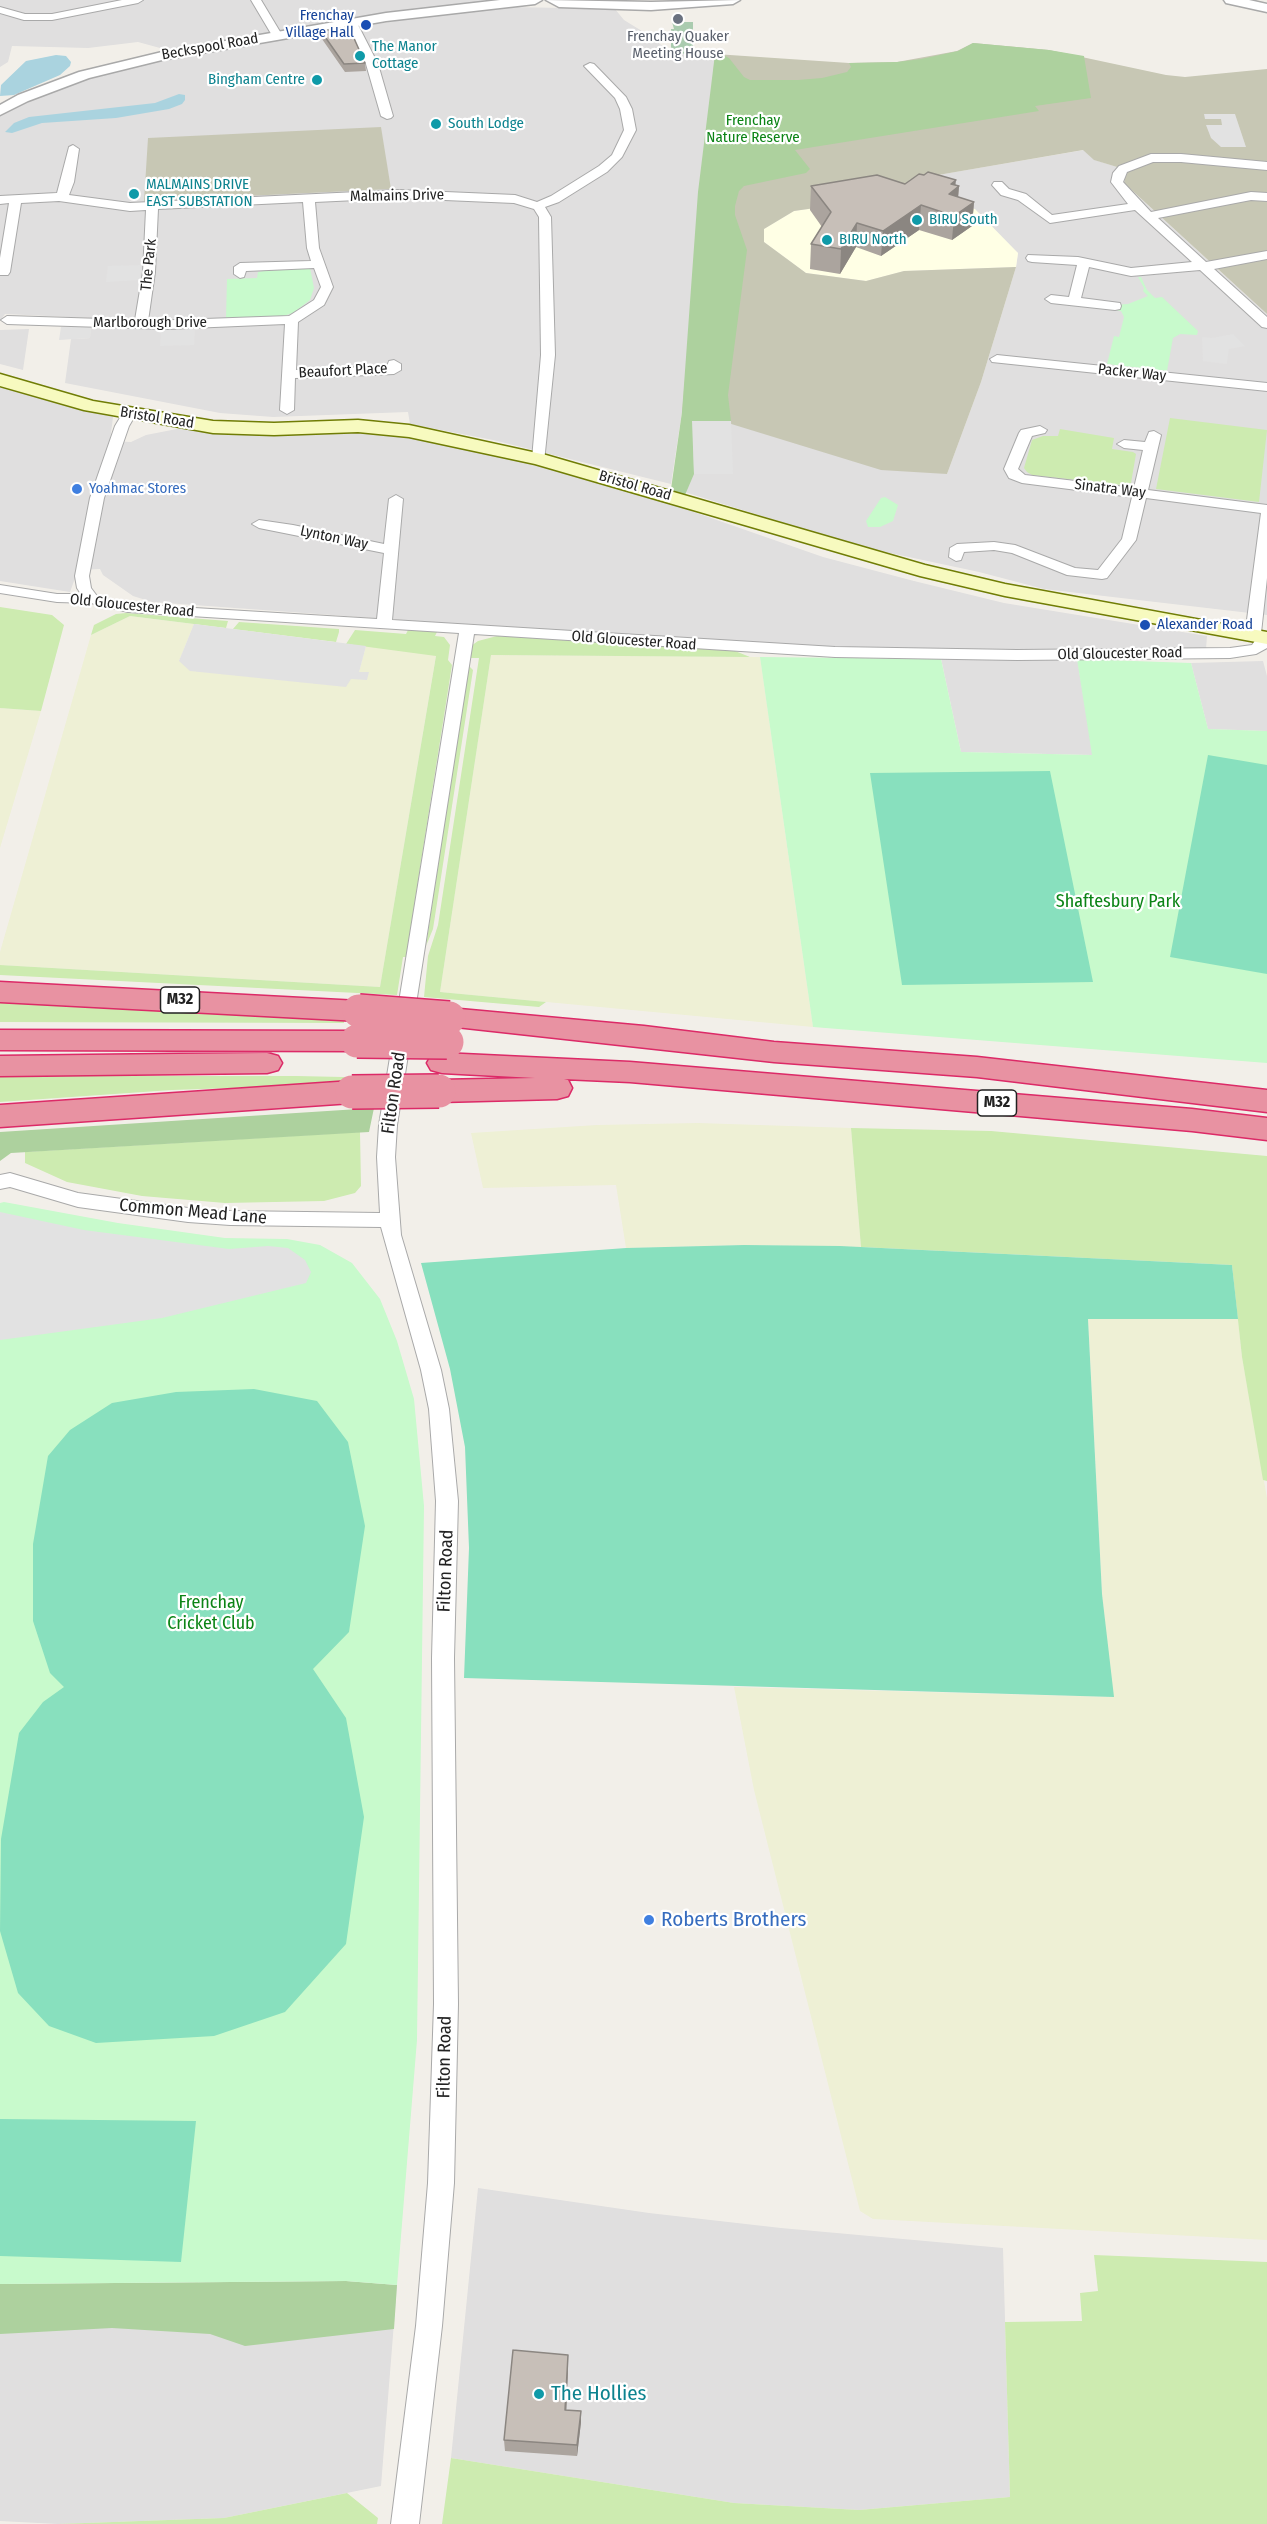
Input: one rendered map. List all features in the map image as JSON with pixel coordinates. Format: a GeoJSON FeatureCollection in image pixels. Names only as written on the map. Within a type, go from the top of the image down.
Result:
{"type":"FeatureCollection","features":[{"type":"Feature","properties":{"kind":"highway","name":"M32"},"geometry":{"type":"LineString","coordinates":[[0,992],[355,1052]]}},
{"type":"Feature","properties":{"kind":"highway","name":"M32"},"geometry":{"type":"LineString","coordinates":[[0,1040],[444,1054],[774,1052],[977,1067],[1267,1101]]}},
{"type":"Feature","properties":{"kind":"highway","name":"M32"},"geometry":{"type":"LineString","coordinates":[[0,1116],[355,1052]]}},
{"type":"Feature","properties":{"kind":"highway","name":"M32"},"geometry":{"type":"LineString","coordinates":[[0,1066],[355,1052],[444,1054],[726,1081],[1192,1120],[1267,1129]]}},
{"type":"Feature","properties":{"kind":"main road","name":"Bristol Road"},"geometry":{"type":"LineString","coordinates":[[0,380],[91,406],[213,427],[274,429],[358,426],[409,431],[539,459],[920,570],[1005,590],[1261,637]]}},
{"type":"Feature","properties":{"kind":"street"},"geometry":{"type":"LineString","coordinates":[[0,10],[19,16],[52,17],[138,0]]}},
{"type":"Feature","properties":{"kind":"street"},"geometry":{"type":"LineString","coordinates":[[256,0],[278,36]]}},
{"type":"Feature","properties":{"kind":"street","name":"Beckspool Road"},"geometry":{"type":"LineString","coordinates":[[0,111],[23,98],[84,75],[134,61],[352,23],[447,9],[535,0]]}},
{"type":"Feature","properties":{"kind":"street"},"geometry":{"type":"LineString","coordinates":[[553,0],[559,3],[651,6],[733,0]]}},
{"type":"Feature","properties":{"kind":"street"},"geometry":{"type":"LineString","coordinates":[[1231,0],[1249,2],[1267,8]]}},
{"type":"Feature","properties":{"kind":"street"},"geometry":{"type":"LineString","coordinates":[[352,23],[372,64],[387,116]]}},
{"type":"Feature","properties":{"kind":"street"},"geometry":{"type":"LineString","coordinates":[[539,459],[548,355],[545,217],[538,206],[555,199],[603,169],[616,157],[625,144],[630,130],[629,119],[620,97],[590,66]]}},
{"type":"Feature","properties":{"kind":"street"},"geometry":{"type":"LineString","coordinates":[[589,84],[606,81]]}},
{"type":"Feature","properties":{"kind":"street"},"geometry":{"type":"LineString","coordinates":[[57,150],[89,148]]}},
{"type":"Feature","properties":{"kind":"street"},"geometry":{"type":"LineString","coordinates":[[62,197],[68,182],[73,149]]}},
{"type":"Feature","properties":{"kind":"street"},"geometry":{"type":"LineString","coordinates":[[1267,166],[1176,158],[1145,159],[1123,169],[1117,177],[1120,189],[1267,324]]}},
{"type":"Feature","properties":{"kind":"street"},"geometry":{"type":"LineString","coordinates":[[998,185],[1005,192],[1022,197],[1050,219],[1058,220],[1137,205]]}},
{"type":"Feature","properties":{"kind":"street","name":"Malmains Drive"},"geometry":{"type":"LineString","coordinates":[[0,200],[62,197],[123,207],[399,194],[515,199],[538,206]]}},
{"type":"Feature","properties":{"kind":"street"},"geometry":{"type":"LineString","coordinates":[[1149,216],[1251,196],[1267,197]]}},
{"type":"Feature","properties":{"kind":"street"},"geometry":{"type":"LineString","coordinates":[[287,410],[292,320],[315,306],[326,292],[327,282],[312,243],[309,198]]}},
{"type":"Feature","properties":{"kind":"street"},"geometry":{"type":"LineString","coordinates":[[4,272],[16,199]]}},
{"type":"Feature","properties":{"kind":"street","name":"The Park"},"geometry":{"type":"LineString","coordinates":[[141,324],[150,264],[152,206]]}},
{"type":"Feature","properties":{"kind":"street"},"geometry":{"type":"LineString","coordinates":[[1032,258],[1084,262],[1131,272],[1212,266],[1267,255]]}},
{"type":"Feature","properties":{"kind":"street"},"geometry":{"type":"LineString","coordinates":[[1074,302],[1084,262]]}},
{"type":"Feature","properties":{"kind":"street"},"geometry":{"type":"LineString","coordinates":[[240,274],[240,267],[319,264]]}},
{"type":"Feature","properties":{"kind":"street"},"geometry":{"type":"LineString","coordinates":[[1051,299],[1115,306]]}},
{"type":"Feature","properties":{"kind":"street","name":"Marlborough Drive"},"geometry":{"type":"LineString","coordinates":[[7,320],[141,324],[292,320]]}},
{"type":"Feature","properties":{"kind":"street","name":"Packer Way"},"geometry":{"type":"LineString","coordinates":[[997,359],[1018,366],[1267,387]]}},
{"type":"Feature","properties":{"kind":"street","name":"Beaufort Place"},"geometry":{"type":"LineString","coordinates":[[288,374],[394,370],[394,364]]}},
{"type":"Feature","properties":{"kind":"street"},"geometry":{"type":"LineString","coordinates":[[92,599],[84,588],[82,576],[97,498],[122,426],[129,414]]}},
{"type":"Feature","properties":{"kind":"street","name":"Sinatra Way"},"geometry":{"type":"LineString","coordinates":[[1040,430],[1026,433],[1011,469],[1014,475],[1022,479],[1141,493],[1267,512]]}},
{"type":"Feature","properties":{"kind":"street"},"geometry":{"type":"LineString","coordinates":[[956,557],[957,548],[994,546],[1015,549],[1072,572],[1102,575],[1129,540],[1152,441],[1124,444]]}},
{"type":"Feature","properties":{"kind":"street","name":"Lynton Way"},"geometry":{"type":"LineString","coordinates":[[384,624],[396,499]]}},
{"type":"Feature","properties":{"kind":"street"},"geometry":{"type":"LineString","coordinates":[[1261,637],[1267,512]]}},
{"type":"Feature","properties":{"kind":"street","name":"Lynton Way"},"geometry":{"type":"LineString","coordinates":[[259,525],[274,532],[391,550]]}},
{"type":"Feature","properties":{"kind":"street","name":"Old Gloucester Road"},"geometry":{"type":"LineString","coordinates":[[0,589],[57,598],[92,599],[128,608],[835,652],[1017,655],[1242,652],[1260,647],[1261,637]]}},
{"type":"Feature","properties":{"kind":"street","name":"Filton Road"},"geometry":{"type":"LineString","coordinates":[[405,2524],[429,2326],[441,2183],[446,2004],[442,1682],[447,1501],[439,1409],[431,1370],[391,1235],[386,1157],[388,1125],[467,629]]}},
{"type":"Feature","properties":{"kind":"street","name":"Common Mead Lane"},"geometry":{"type":"LineString","coordinates":[[0,1182],[10,1180],[78,1200],[188,1215],[253,1219],[389,1220]]}},
{"type":"Feature","properties":{"kind":"shaded area"},"geometry":{"type":"Polygon","coordinates":[[[0,0],[496,0],[363,18],[171,51],[138,42],[88,48],[12,46],[8,62],[0,67],[0,0]]]}},
{"type":"Feature","properties":{"kind":"shaded area"},"geometry":{"type":"Polygon","coordinates":[[[512,7],[615,9],[624,20],[650,36],[671,53],[715,54],[682,412],[671,484],[493,440],[410,424],[408,412],[273,417],[220,413],[65,383],[71,339],[90,338],[91,318],[5,314],[0,321],[0,114],[23,102],[94,76],[152,61],[437,14],[512,7]]]}},
{"type":"Feature","properties":{"kind":"shaded area"},"geometry":{"type":"Polygon","coordinates":[[[672,22],[693,22],[693,54],[671,53],[671,29],[674,29],[672,22]]]}},
{"type":"Feature","properties":{"kind":"shaded area"},"geometry":{"type":"Polygon","coordinates":[[[973,43],[1049,50],[1185,77],[1267,69],[1267,314],[1124,183],[1127,170],[1094,160],[1083,150],[909,180],[921,193],[794,211],[764,229],[764,242],[806,273],[866,281],[904,271],[1016,267],[981,382],[947,474],[881,470],[702,415],[682,412],[715,54],[849,63],[897,62],[957,51],[973,43]]]}},
{"type":"Feature","properties":{"kind":"shaded area"},"geometry":{"type":"Polygon","coordinates":[[[1204,114],[1235,114],[1246,147],[1221,147],[1211,138],[1206,125],[1222,125],[1221,119],[1205,119],[1204,114]]]}},
{"type":"Feature","properties":{"kind":"shaded area"},"geometry":{"type":"Polygon","coordinates":[[[381,127],[391,189],[144,201],[148,138],[381,127]]]}},
{"type":"Feature","properties":{"kind":"shaded area"},"geometry":{"type":"Polygon","coordinates":[[[1084,150],[1095,160],[1127,170],[1125,184],[1267,314],[1267,615],[1044,589],[979,572],[862,547],[678,490],[702,415],[947,474],[981,382],[1016,267],[1018,253],[921,193],[908,180],[1084,150]]]}},
{"type":"Feature","properties":{"kind":"shaded area"},"geometry":{"type":"Polygon","coordinates":[[[921,193],[975,209],[1018,253],[1016,267],[904,271],[866,281],[806,273],[764,242],[764,229],[794,211],[921,193]]]}},
{"type":"Feature","properties":{"kind":"shaded area"},"geometry":{"type":"Polygon","coordinates":[[[142,265],[140,280],[106,282],[108,266],[142,265]]]}},
{"type":"Feature","properties":{"kind":"shaded area"},"geometry":{"type":"Polygon","coordinates":[[[61,327],[91,327],[90,338],[59,340],[61,327]]]}},
{"type":"Feature","properties":{"kind":"shaded area"},"geometry":{"type":"Polygon","coordinates":[[[29,329],[23,370],[0,364],[0,330],[29,329]]]}},
{"type":"Feature","properties":{"kind":"shaded area"},"geometry":{"type":"Polygon","coordinates":[[[195,329],[194,345],[160,346],[161,330],[195,329]]]}},
{"type":"Feature","properties":{"kind":"shaded area"},"geometry":{"type":"Polygon","coordinates":[[[1233,334],[1245,346],[1229,349],[1227,364],[1203,361],[1202,337],[1212,338],[1233,334]]]}},
{"type":"Feature","properties":{"kind":"shaded area"},"geometry":{"type":"Polygon","coordinates":[[[0,386],[113,417],[110,441],[131,442],[146,435],[182,428],[272,434],[373,432],[422,439],[599,479],[823,557],[914,581],[1004,603],[1207,636],[1206,649],[1076,651],[1093,755],[961,752],[939,649],[748,645],[152,602],[133,596],[103,575],[100,569],[78,570],[70,592],[0,581],[0,386]]]}},
{"type":"Feature","properties":{"kind":"shaded area"},"geometry":{"type":"Polygon","coordinates":[[[692,421],[731,421],[733,474],[694,474],[692,421]]]}},
{"type":"Feature","properties":{"kind":"shaded area"},"geometry":{"type":"Polygon","coordinates":[[[130,616],[194,624],[179,661],[351,679],[359,672],[366,646],[436,655],[380,987],[0,965],[0,952],[91,635],[130,616]]]}},
{"type":"Feature","properties":{"kind":"shaded area"},"geometry":{"type":"Polygon","coordinates":[[[194,624],[366,646],[359,672],[369,672],[367,680],[351,679],[346,687],[190,671],[179,661],[194,624]]]}},
{"type":"Feature","properties":{"kind":"shaded area"},"geometry":{"type":"Polygon","coordinates":[[[491,655],[760,657],[813,1027],[440,992],[491,655]]]}},
{"type":"Feature","properties":{"kind":"shaded area"},"geometry":{"type":"Polygon","coordinates":[[[1263,661],[1267,676],[1267,731],[1208,729],[1191,663],[1263,661]]]}},
{"type":"Feature","properties":{"kind":"shaded area"},"geometry":{"type":"Polygon","coordinates":[[[0,708],[41,711],[0,848],[0,708]]]}},
{"type":"Feature","properties":{"kind":"shaded area"},"geometry":{"type":"Polygon","coordinates":[[[698,1123],[851,1128],[861,1247],[744,1245],[626,1248],[616,1185],[483,1188],[471,1133],[597,1125],[698,1123]]]}},
{"type":"Feature","properties":{"kind":"shaded area"},"geometry":{"type":"Polygon","coordinates":[[[0,1212],[84,1230],[229,1249],[268,1246],[288,1248],[305,1260],[311,1272],[306,1283],[162,1318],[0,1340],[0,1212]]]}},
{"type":"Feature","properties":{"kind":"shaded area"},"geometry":{"type":"Polygon","coordinates":[[[1088,1318],[1238,1319],[1242,1357],[1267,1498],[1267,2240],[873,2219],[860,2211],[754,1790],[734,1687],[1113,1697],[1102,1594],[1088,1318]]]}},
{"type":"Feature","properties":{"kind":"shaded area"},"geometry":{"type":"Polygon","coordinates":[[[478,2188],[649,2213],[781,2228],[1003,2248],[1010,2497],[859,2510],[734,2503],[451,2458],[478,2188]]]}},
{"type":"Feature","properties":{"kind":"shaded area"},"geometry":{"type":"Polygon","coordinates":[[[0,2284],[397,2285],[381,2486],[224,2518],[58,2524],[0,2521],[0,2284]]]}},
{"type":"Feature","properties":{"kind":"green space","name":"Frenchay Nature Reserve"},"geometry":{"type":"Polygon","coordinates":[[[973,43],[1049,50],[1084,56],[1091,98],[1035,106],[1039,111],[795,150],[810,169],[806,173],[744,186],[739,191],[735,206],[735,215],[747,250],[728,395],[731,421],[693,421],[694,474],[685,495],[671,489],[682,412],[698,192],[715,54],[729,58],[744,77],[750,80],[798,80],[822,78],[847,72],[851,67],[849,63],[921,59],[958,51],[973,43]]]}},
{"type":"Feature","properties":{"kind":"green space"},"geometry":{"type":"Polygon","coordinates":[[[310,268],[314,288],[310,300],[293,313],[283,316],[226,318],[227,279],[257,278],[258,272],[264,271],[310,268]]]}},
{"type":"Feature","properties":{"kind":"green space"},"geometry":{"type":"Polygon","coordinates":[[[1138,277],[1141,277],[1147,290],[1155,298],[1162,297],[1198,331],[1197,335],[1180,334],[1173,338],[1167,371],[1107,364],[1114,336],[1119,337],[1124,317],[1121,311],[1114,310],[1115,305],[1128,304],[1148,296],[1143,291],[1144,288],[1138,277]]]}},
{"type":"Feature","properties":{"kind":"green space"},"geometry":{"type":"Polygon","coordinates":[[[1170,418],[1267,430],[1259,502],[1156,489],[1170,418]]]}},
{"type":"Feature","properties":{"kind":"green space"},"geometry":{"type":"Polygon","coordinates":[[[1060,429],[1114,438],[1112,449],[1136,454],[1131,483],[1122,485],[1032,475],[1027,472],[1024,468],[1032,440],[1043,436],[1058,436],[1060,429]]]}},
{"type":"Feature","properties":{"kind":"green space"},"geometry":{"type":"Polygon","coordinates":[[[885,497],[898,505],[893,521],[880,527],[868,527],[866,521],[881,498],[885,497]]]}},
{"type":"Feature","properties":{"kind":"green space"},"geometry":{"type":"Polygon","coordinates":[[[0,607],[52,615],[64,625],[41,711],[0,708],[0,607]]]}},
{"type":"Feature","properties":{"kind":"green space"},"geometry":{"type":"Polygon","coordinates":[[[116,614],[228,621],[226,628],[130,616],[91,635],[94,625],[116,614]]]}},
{"type":"Feature","properties":{"kind":"green space"},"geometry":{"type":"Polygon","coordinates":[[[239,622],[339,629],[339,632],[336,642],[233,629],[239,622]]]}},
{"type":"Feature","properties":{"kind":"green space"},"geometry":{"type":"Polygon","coordinates":[[[355,630],[406,634],[408,630],[437,632],[435,636],[444,637],[450,645],[448,660],[452,665],[406,957],[403,957],[397,995],[0,975],[0,965],[380,987],[436,656],[346,644],[355,630]]]}},
{"type":"Feature","properties":{"kind":"green space"},"geometry":{"type":"Polygon","coordinates":[[[497,636],[735,651],[750,657],[491,655],[440,992],[546,1002],[539,1007],[424,997],[428,956],[438,925],[479,658],[469,658],[471,646],[478,641],[497,636]]]}},
{"type":"Feature","properties":{"kind":"green space","name":"Shaftesbury Park"},"geometry":{"type":"Polygon","coordinates":[[[760,657],[941,659],[961,752],[1092,755],[1077,659],[1191,663],[1208,729],[1267,731],[1267,1063],[813,1027],[760,657]]]}},
{"type":"Feature","properties":{"kind":"green space"},"geometry":{"type":"Polygon","coordinates":[[[468,665],[473,670],[433,929],[426,946],[468,665]]]}},
{"type":"Feature","properties":{"kind":"green space"},"geometry":{"type":"Polygon","coordinates":[[[1208,755],[1267,765],[1267,974],[1170,957],[1208,755]]]}},
{"type":"Feature","properties":{"kind":"green space"},"geometry":{"type":"Polygon","coordinates":[[[1050,771],[1093,982],[902,985],[870,773],[1050,771]]]}},
{"type":"Feature","properties":{"kind":"green space"},"geometry":{"type":"Polygon","coordinates":[[[0,997],[344,1018],[344,1023],[0,1022],[0,997]]]}},
{"type":"Feature","properties":{"kind":"green space"},"geometry":{"type":"Polygon","coordinates":[[[0,1076],[392,1078],[381,1083],[172,1090],[0,1102],[0,1076]]]}},
{"type":"Feature","properties":{"kind":"green space"},"geometry":{"type":"Polygon","coordinates":[[[374,1108],[369,1132],[11,1153],[0,1161],[0,1132],[374,1108]]]}},
{"type":"Feature","properties":{"kind":"green space"},"geometry":{"type":"Polygon","coordinates":[[[851,1128],[991,1131],[1267,1156],[1267,1481],[1263,1480],[1242,1357],[1232,1265],[861,1247],[851,1128]]]}},
{"type":"Feature","properties":{"kind":"green space"},"geometry":{"type":"Polygon","coordinates":[[[360,1132],[361,1186],[355,1193],[324,1201],[225,1203],[142,1196],[67,1182],[25,1163],[25,1152],[360,1132]]]}},
{"type":"Feature","properties":{"kind":"green space","name":"Frenchay Cricket Club"},"geometry":{"type":"Polygon","coordinates":[[[0,1203],[118,1223],[225,1238],[287,1239],[320,1245],[352,1263],[380,1299],[397,1341],[414,1399],[424,1506],[417,2040],[397,2285],[346,2281],[0,2284],[0,1203]]]}},
{"type":"Feature","properties":{"kind":"green space"},"geometry":{"type":"Polygon","coordinates":[[[744,1245],[840,1246],[1232,1265],[1238,1319],[1088,1319],[1102,1594],[1114,1697],[464,1678],[469,1548],[465,1447],[450,1369],[421,1263],[626,1248],[744,1245]]]}},
{"type":"Feature","properties":{"kind":"green space"},"geometry":{"type":"Polygon","coordinates":[[[254,1389],[317,1401],[348,1442],[365,1526],[349,1632],[313,1669],[346,1718],[364,1817],[346,1944],[285,2012],[214,2036],[96,2043],[49,2026],[18,1993],[0,1931],[1,1839],[19,1733],[43,1702],[64,1687],[50,1673],[33,1621],[33,1544],[48,1456],[70,1430],[112,1403],[176,1392],[254,1389]]]}},
{"type":"Feature","properties":{"kind":"green space"},"geometry":{"type":"Polygon","coordinates":[[[0,2119],[196,2121],[181,2262],[0,2256],[0,2119]]]}},
{"type":"Feature","properties":{"kind":"green space"},"geometry":{"type":"Polygon","coordinates":[[[1094,2255],[1267,2262],[1267,2524],[442,2524],[451,2458],[734,2503],[859,2510],[1010,2497],[1005,2322],[1082,2321],[1080,2293],[1098,2291],[1094,2255]]]}},
{"type":"Feature","properties":{"kind":"green space"},"geometry":{"type":"Polygon","coordinates":[[[346,2281],[397,2285],[394,2329],[245,2346],[210,2334],[112,2328],[0,2334],[0,2284],[346,2281]]]}},
{"type":"Feature","properties":{"kind":"green space"},"geometry":{"type":"Polygon","coordinates":[[[347,2493],[378,2518],[377,2524],[58,2524],[224,2518],[347,2493]]]}},
{"type":"Feature","properties":{"kind":"water"},"geometry":{"type":"Polygon","coordinates":[[[56,55],[66,56],[71,62],[70,66],[60,75],[14,95],[0,96],[1,85],[26,61],[56,55]]]}},
{"type":"Feature","properties":{"kind":"water"},"geometry":{"type":"Polygon","coordinates":[[[179,94],[185,95],[185,100],[182,104],[169,109],[116,118],[42,123],[12,133],[5,132],[14,123],[29,117],[155,103],[179,94]]]}},
{"type":"Feature","properties":{"kind":"building"},"geometry":{"type":"Polygon","coordinates":[[[349,27],[365,63],[344,64],[321,31],[349,27]]]}},
{"type":"Feature","properties":{"kind":"building"},"geometry":{"type":"Polygon","coordinates":[[[928,172],[956,180],[951,184],[959,186],[949,194],[974,202],[954,216],[921,205],[883,231],[857,223],[841,249],[811,244],[831,212],[811,186],[877,175],[905,184],[919,174],[924,175],[928,172]]]}},
{"type":"Feature","properties":{"kind":"building","name":"The Hollies"},"geometry":{"type":"Polygon","coordinates":[[[513,2350],[568,2355],[565,2410],[581,2411],[577,2445],[504,2440],[513,2350]]]}},
{"type":"Feature","properties":{"kind":"place","name":"Frenchay Quaker Meeting House"},"geometry":{"type":"Point","coordinates":[678,19]}},
{"type":"Feature","properties":{"kind":"place","name":"Frenchay Village Hall"},"geometry":{"type":"Point","coordinates":[366,25]}},
{"type":"Feature","properties":{"kind":"place","name":"The Manor Cottage"},"geometry":{"type":"Point","coordinates":[360,56]}},
{"type":"Feature","properties":{"kind":"place","name":"Bingham Centre"},"geometry":{"type":"Point","coordinates":[317,80]}},
{"type":"Feature","properties":{"kind":"place","name":"South Lodge"},"geometry":{"type":"Point","coordinates":[436,124]}},
{"type":"Feature","properties":{"kind":"place","name":"MALMAINS DRIVE EAST SUBSTATION"},"geometry":{"type":"Point","coordinates":[134,194]}},
{"type":"Feature","properties":{"kind":"place","name":"BIRU South"},"geometry":{"type":"Point","coordinates":[917,220]}},
{"type":"Feature","properties":{"kind":"place","name":"BIRU North"},"geometry":{"type":"Point","coordinates":[827,240]}},
{"type":"Feature","properties":{"kind":"place","name":"Yoahmac Stores"},"geometry":{"type":"Point","coordinates":[77,489]}},
{"type":"Feature","properties":{"kind":"place","name":"Alexander Road"},"geometry":{"type":"Point","coordinates":[1145,625]}},
{"type":"Feature","properties":{"kind":"place","name":"Roberts Brothers"},"geometry":{"type":"Point","coordinates":[649,1920]}},
{"type":"Feature","properties":{"kind":"place","name":"The Hollies"},"geometry":{"type":"Point","coordinates":[539,2394]}}]}
